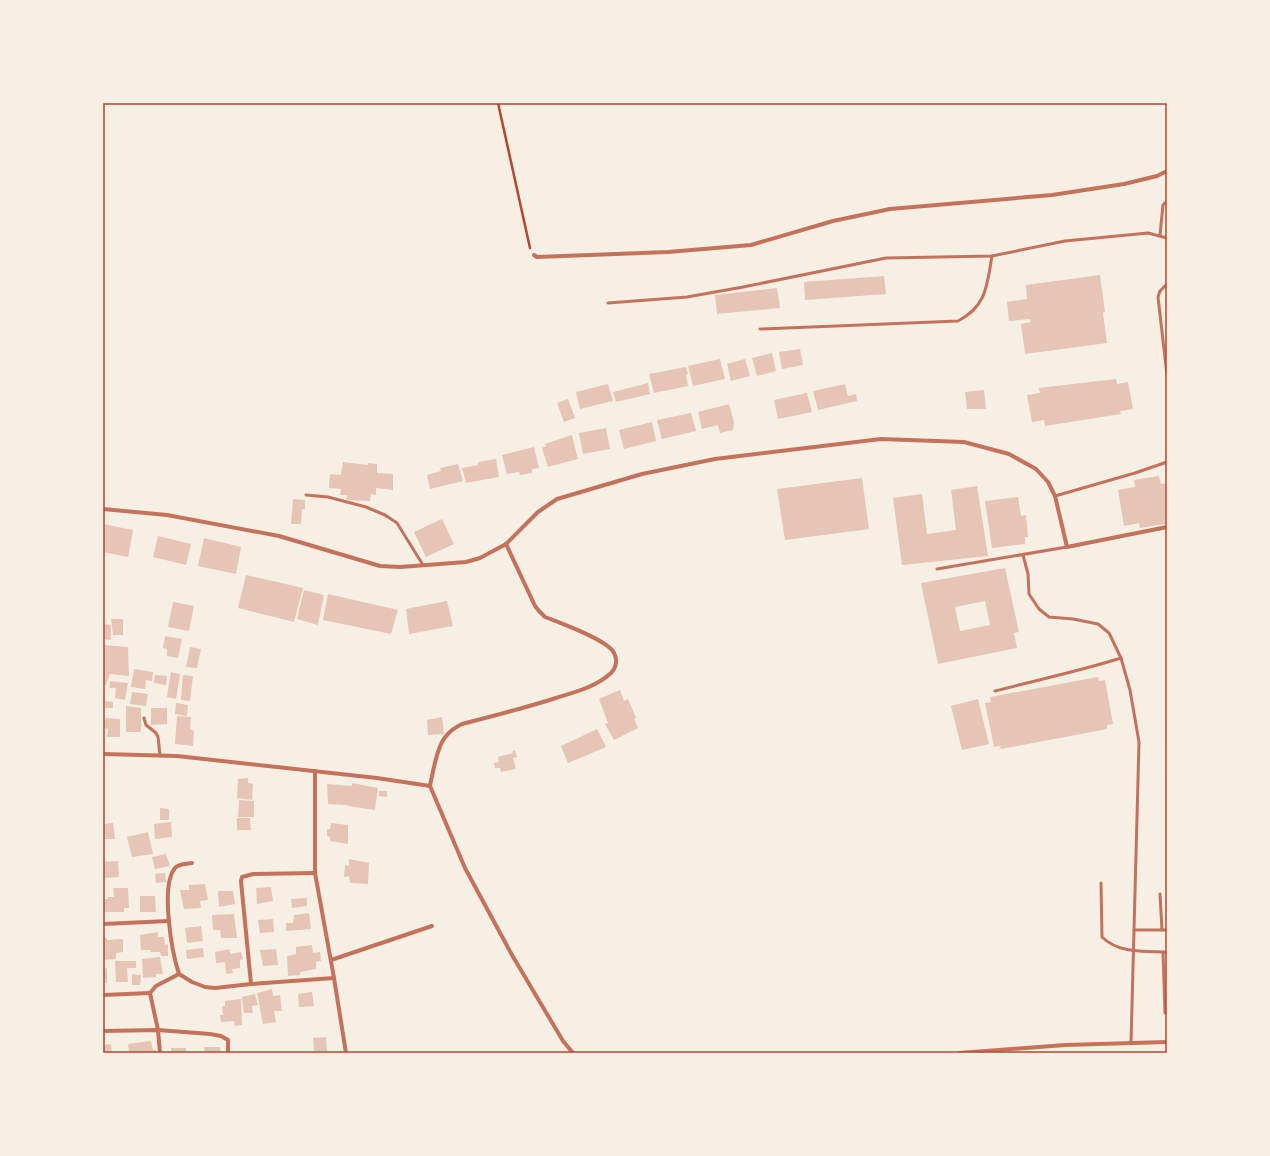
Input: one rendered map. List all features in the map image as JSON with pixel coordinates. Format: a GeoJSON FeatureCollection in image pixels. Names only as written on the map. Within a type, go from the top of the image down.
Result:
{"type":"FeatureCollection","features":[{"type":"Feature","properties":{"kind":"street"},"geometry":{"type":"LineString","coordinates":[[534,255],[537,257],[668,252],[751,245],[833,221],[890,209],[1052,195],[1124,184],[1158,176],[1167,171]]}},
{"type":"Feature","properties":{"kind":"street"},"geometry":{"type":"LineString","coordinates":[[103,509],[167,515],[279,536],[380,566],[400,568],[423,566],[466,562],[480,558],[506,544],[538,512],[557,499],[642,474],[715,459],[881,439],[964,442],[1008,454],[1036,469],[1048,482],[1055,496],[1066,547],[1167,527]]}},
{"type":"Feature","properties":{"kind":"street"},"geometry":{"type":"LineString","coordinates":[[506,544],[535,606],[539,611],[545,616],[604,643],[614,652],[616,659],[615,666],[612,672],[603,679],[582,690],[529,707],[462,724],[454,728],[445,736],[439,750],[430,786],[465,868],[520,968],[563,1041],[573,1053]]}},
{"type":"Feature","properties":{"kind":"street"},"geometry":{"type":"LineString","coordinates":[[103,754],[160,755],[315,771],[430,786]]}},
{"type":"Feature","properties":{"kind":"street"},"geometry":{"type":"LineString","coordinates":[[315,771],[315,873],[346,1053]]}},
{"type":"Feature","properties":{"kind":"street"},"geometry":{"type":"LineString","coordinates":[[192,862],[178,865],[174,869],[168,890],[169,921],[175,962],[179,974],[192,982],[205,987],[215,988],[334,978]]}},
{"type":"Feature","properties":{"kind":"street"},"geometry":{"type":"LineString","coordinates":[[252,984],[241,881],[242,877],[253,874],[315,873]]}},
{"type":"Feature","properties":{"kind":"street"},"geometry":{"type":"LineString","coordinates":[[103,924],[169,921]]}},
{"type":"Feature","properties":{"kind":"street"},"geometry":{"type":"LineString","coordinates":[[331,960],[432,926]]}},
{"type":"Feature","properties":{"kind":"street"},"geometry":{"type":"LineString","coordinates":[[103,995],[150,993],[156,986],[179,974]]}},
{"type":"Feature","properties":{"kind":"street"},"geometry":{"type":"LineString","coordinates":[[150,993],[158,1030],[160,1053]]}},
{"type":"Feature","properties":{"kind":"street"},"geometry":{"type":"LineString","coordinates":[[103,1031],[158,1030],[210,1034],[221,1036],[228,1040],[228,1053]]}},
{"type":"Feature","properties":{"kind":"street"},"geometry":{"type":"LineString","coordinates":[[959,1053],[1064,1045],[1167,1042]]}},
{"type":"Feature","properties":{"kind":"lane"},"geometry":{"type":"LineString","coordinates":[[1160,235],[1163,205],[1167,202]]}},
{"type":"Feature","properties":{"kind":"lane"},"geometry":{"type":"LineString","coordinates":[[608,303],[687,297],[886,258],[992,256],[1066,241],[1148,233],[1167,238]]}},
{"type":"Feature","properties":{"kind":"lane"},"geometry":{"type":"LineString","coordinates":[[760,329],[958,321],[968,315],[978,305],[987,289],[992,256]]}},
{"type":"Feature","properties":{"kind":"lane"},"geometry":{"type":"LineString","coordinates":[[1167,284],[1160,291],[1158,297],[1167,375]]}},
{"type":"Feature","properties":{"kind":"lane"},"geometry":{"type":"LineString","coordinates":[[1055,496],[1167,462]]}},
{"type":"Feature","properties":{"kind":"lane"},"geometry":{"type":"LineString","coordinates":[[306,495],[328,497],[366,507],[385,515],[397,523],[423,566]]}},
{"type":"Feature","properties":{"kind":"lane"},"geometry":{"type":"LineString","coordinates":[[937,570],[1066,547]]}},
{"type":"Feature","properties":{"kind":"lane"},"geometry":{"type":"LineString","coordinates":[[1023,555],[1028,574],[1029,594],[1039,609],[1049,618],[1073,619],[1098,624],[1109,634],[1121,658],[1130,690],[1139,742],[1131,1044]]}},
{"type":"Feature","properties":{"kind":"lane"},"geometry":{"type":"LineString","coordinates":[[995,691],[1092,667],[1121,658]]}},
{"type":"Feature","properties":{"kind":"lane"},"geometry":{"type":"LineString","coordinates":[[144,718],[146,725],[156,733],[160,755]]}},
{"type":"Feature","properties":{"kind":"lane"},"geometry":{"type":"LineString","coordinates":[[1101,883],[1102,937],[1108,944],[1133,951],[1165,952],[1165,1013]]}},
{"type":"Feature","properties":{"kind":"lane"},"geometry":{"type":"LineString","coordinates":[[1160,894],[1162,930]]}},
{"type":"Feature","properties":{"kind":"lane"},"geometry":{"type":"LineString","coordinates":[[1134,930],[1167,930]]}},
{"type":"Feature","properties":{"kind":"path"},"geometry":{"type":"LineString","coordinates":[[498,103],[528,242],[530,250],[534,255]]}},
{"type":"Feature","properties":{"kind":"building"},"geometry":{"type":"Polygon","coordinates":[[[1100,275],[1107,343],[1025,354],[1021,324],[1031,322],[1030,319],[1009,321],[1007,302],[1027,299],[1026,285],[1100,275]]]}},
{"type":"Feature","properties":{"kind":"building"},"geometry":{"type":"Polygon","coordinates":[[[884,276],[886,294],[805,300],[804,282],[884,276]]]}},
{"type":"Feature","properties":{"kind":"building"},"geometry":{"type":"Polygon","coordinates":[[[777,288],[780,308],[717,314],[715,295],[777,288]]]}},
{"type":"Feature","properties":{"kind":"building"},"geometry":{"type":"Polygon","coordinates":[[[800,349],[803,365],[782,369],[779,352],[800,349]]]}},
{"type":"Feature","properties":{"kind":"building"},"geometry":{"type":"Polygon","coordinates":[[[772,353],[776,371],[757,376],[752,358],[772,353]]]}},
{"type":"Feature","properties":{"kind":"building"},"geometry":{"type":"Polygon","coordinates":[[[720,359],[725,379],[693,386],[688,366],[720,359]]]}},
{"type":"Feature","properties":{"kind":"building"},"geometry":{"type":"Polygon","coordinates":[[[745,359],[750,376],[731,381],[727,364],[745,359]]]}},
{"type":"Feature","properties":{"kind":"building"},"geometry":{"type":"Polygon","coordinates":[[[686,367],[688,374],[686,375],[688,386],[654,393],[649,374],[686,367]]]}},
{"type":"Feature","properties":{"kind":"building"},"geometry":{"type":"Polygon","coordinates":[[[1116,379],[1117,384],[1128,382],[1133,409],[1120,411],[1121,414],[1045,426],[1044,420],[1032,422],[1027,395],[1040,393],[1039,388],[1116,379]]]}},
{"type":"Feature","properties":{"kind":"building"},"geometry":{"type":"Polygon","coordinates":[[[648,383],[650,394],[616,402],[613,392],[648,383]]]}},
{"type":"Feature","properties":{"kind":"building"},"geometry":{"type":"Polygon","coordinates":[[[608,384],[613,401],[580,409],[576,392],[608,384]]]}},
{"type":"Feature","properties":{"kind":"building"},"geometry":{"type":"Polygon","coordinates":[[[845,384],[848,396],[856,394],[857,401],[818,410],[813,391],[845,384]]]}},
{"type":"Feature","properties":{"kind":"building"},"geometry":{"type":"Polygon","coordinates":[[[984,390],[986,409],[967,409],[965,392],[984,390]]]}},
{"type":"Feature","properties":{"kind":"building"},"geometry":{"type":"Polygon","coordinates":[[[807,393],[812,412],[778,419],[774,400],[807,393]]]}},
{"type":"Feature","properties":{"kind":"building"},"geometry":{"type":"Polygon","coordinates":[[[568,399],[575,418],[564,422],[557,403],[568,399]]]}},
{"type":"Feature","properties":{"kind":"building"},"geometry":{"type":"Polygon","coordinates":[[[729,404],[734,422],[733,430],[720,433],[718,425],[702,429],[698,412],[729,404]]]}},
{"type":"Feature","properties":{"kind":"building"},"geometry":{"type":"Polygon","coordinates":[[[691,413],[696,431],[662,439],[657,420],[691,413]]]}},
{"type":"Feature","properties":{"kind":"building"},"geometry":{"type":"Polygon","coordinates":[[[652,422],[656,441],[624,449],[619,430],[652,422]]]}},
{"type":"Feature","properties":{"kind":"building"},"geometry":{"type":"Polygon","coordinates":[[[606,428],[610,449],[583,454],[579,433],[606,428]]]}},
{"type":"Feature","properties":{"kind":"building"},"geometry":{"type":"Polygon","coordinates":[[[572,435],[578,459],[548,467],[542,448],[546,446],[545,444],[572,435]]]}},
{"type":"Feature","properties":{"kind":"building"},"geometry":{"type":"Polygon","coordinates":[[[534,447],[539,468],[532,469],[532,473],[520,475],[519,472],[507,474],[502,455],[534,447]]]}},
{"type":"Feature","properties":{"kind":"building"},"geometry":{"type":"Polygon","coordinates":[[[496,459],[499,477],[466,483],[462,468],[478,465],[478,462],[496,459]]]}},
{"type":"Feature","properties":{"kind":"building"},"geometry":{"type":"Polygon","coordinates":[[[343,462],[368,465],[368,463],[377,464],[377,473],[393,474],[393,490],[376,488],[376,495],[371,494],[370,501],[346,500],[347,495],[340,495],[341,489],[329,488],[330,474],[341,475],[343,462]]]}},
{"type":"Feature","properties":{"kind":"building"},"geometry":{"type":"Polygon","coordinates":[[[458,464],[463,481],[430,489],[427,475],[441,471],[440,468],[458,464]]]}},
{"type":"Feature","properties":{"kind":"building"},"geometry":{"type":"Polygon","coordinates":[[[1159,476],[1161,484],[1167,483],[1167,520],[1165,520],[1165,524],[1140,528],[1139,523],[1124,526],[1118,490],[1135,487],[1134,480],[1159,476]]]}},
{"type":"Feature","properties":{"kind":"building"},"geometry":{"type":"Polygon","coordinates":[[[862,478],[869,529],[785,540],[777,489],[862,478]]]}},
{"type":"Feature","properties":{"kind":"building"},"geometry":{"type":"Polygon","coordinates":[[[977,486],[988,556],[902,565],[893,498],[922,494],[927,534],[956,530],[951,490],[977,486]]]}},
{"type":"Feature","properties":{"kind":"building"},"geometry":{"type":"Polygon","coordinates":[[[1018,497],[1021,516],[1026,515],[1028,537],[1025,537],[1025,544],[992,548],[985,501],[1018,497]]]}},
{"type":"Feature","properties":{"kind":"building"},"geometry":{"type":"Polygon","coordinates":[[[293,499],[305,500],[305,509],[302,509],[301,524],[291,524],[293,499]]]}},
{"type":"Feature","properties":{"kind":"building"},"geometry":{"type":"Polygon","coordinates":[[[442,519],[454,544],[426,557],[414,532],[442,519]]]}},
{"type":"Feature","properties":{"kind":"building"},"geometry":{"type":"Polygon","coordinates":[[[103,524],[133,530],[128,557],[103,552],[103,524]]]}},
{"type":"Feature","properties":{"kind":"building"},"geometry":{"type":"Polygon","coordinates":[[[158,536],[191,544],[186,565],[153,557],[158,536]]]}},
{"type":"Feature","properties":{"kind":"building"},"geometry":{"type":"Polygon","coordinates":[[[204,538],[241,547],[236,574],[198,566],[204,538]]]}},
{"type":"Feature","properties":{"kind":"building"},"geometry":{"type":"Polygon","coordinates":[[[1005,568],[1019,632],[1014,633],[1017,648],[938,664],[921,583],[1005,568]],[[985,601],[955,607],[960,631],[990,625],[985,601]]]}},
{"type":"Feature","properties":{"kind":"building"},"geometry":{"type":"Polygon","coordinates":[[[246,575],[303,588],[294,622],[238,608],[246,575]]]}},
{"type":"Feature","properties":{"kind":"building"},"geometry":{"type":"Polygon","coordinates":[[[304,590],[324,595],[318,625],[297,619],[304,590]]]}},
{"type":"Feature","properties":{"kind":"building"},"geometry":{"type":"Polygon","coordinates":[[[328,594],[398,610],[391,634],[323,620],[328,594]]]}},
{"type":"Feature","properties":{"kind":"building"},"geometry":{"type":"Polygon","coordinates":[[[447,601],[453,626],[409,634],[406,609],[447,601]]]}},
{"type":"Feature","properties":{"kind":"building"},"geometry":{"type":"Polygon","coordinates":[[[173,602],[194,606],[189,631],[168,627],[173,602]]]}},
{"type":"Feature","properties":{"kind":"building"},"geometry":{"type":"Polygon","coordinates":[[[111,619],[123,619],[123,635],[113,635],[111,619]]]}},
{"type":"Feature","properties":{"kind":"building"},"geometry":{"type":"Polygon","coordinates":[[[103,624],[111,625],[111,640],[103,639],[103,624]]]}},
{"type":"Feature","properties":{"kind":"building"},"geometry":{"type":"Polygon","coordinates":[[[165,636],[182,639],[178,658],[167,656],[167,649],[163,648],[165,636]]]}},
{"type":"Feature","properties":{"kind":"building"},"geometry":{"type":"Polygon","coordinates":[[[103,645],[128,647],[129,676],[110,674],[106,685],[103,684],[103,645]]]}},
{"type":"Feature","properties":{"kind":"building"},"geometry":{"type":"Polygon","coordinates":[[[190,647],[201,649],[197,668],[186,667],[190,647]]]}},
{"type":"Feature","properties":{"kind":"building"},"geometry":{"type":"Polygon","coordinates":[[[134,669],[153,672],[152,681],[146,680],[145,689],[131,687],[134,669]]]}},
{"type":"Feature","properties":{"kind":"building"},"geometry":{"type":"Polygon","coordinates":[[[171,672],[180,674],[176,699],[167,697],[171,672]]]}},
{"type":"Feature","properties":{"kind":"building"},"geometry":{"type":"Polygon","coordinates":[[[155,675],[167,676],[166,685],[154,683],[155,675]]]}},
{"type":"Feature","properties":{"kind":"building"},"geometry":{"type":"Polygon","coordinates":[[[183,675],[193,676],[190,701],[181,700],[183,675]]]}},
{"type":"Feature","properties":{"kind":"building"},"geometry":{"type":"Polygon","coordinates":[[[1098,677],[1099,681],[1105,680],[1113,724],[1107,725],[1107,729],[1001,749],[1000,746],[994,747],[985,703],[991,702],[990,697],[1098,677]]]}},
{"type":"Feature","properties":{"kind":"building"},"geometry":{"type":"Polygon","coordinates":[[[110,681],[128,683],[125,700],[115,698],[116,688],[109,688],[110,681]]]}},
{"type":"Feature","properties":{"kind":"building"},"geometry":{"type":"Polygon","coordinates":[[[620,690],[624,701],[628,699],[636,718],[634,719],[638,728],[614,740],[605,724],[608,723],[599,699],[620,690]]]}},
{"type":"Feature","properties":{"kind":"building"},"geometry":{"type":"Polygon","coordinates":[[[132,692],[148,694],[146,706],[130,704],[132,692]]]}},
{"type":"Feature","properties":{"kind":"building"},"geometry":{"type":"Polygon","coordinates":[[[978,699],[989,744],[962,750],[951,706],[978,699]]]}},
{"type":"Feature","properties":{"kind":"building"},"geometry":{"type":"Polygon","coordinates":[[[105,701],[113,702],[113,708],[105,708],[105,701]]]}},
{"type":"Feature","properties":{"kind":"building"},"geometry":{"type":"Polygon","coordinates":[[[176,703],[188,705],[187,716],[175,714],[176,703]]]}},
{"type":"Feature","properties":{"kind":"building"},"geometry":{"type":"Polygon","coordinates":[[[126,706],[141,708],[141,732],[126,732],[126,706]]]}},
{"type":"Feature","properties":{"kind":"building"},"geometry":{"type":"Polygon","coordinates":[[[151,708],[167,708],[167,724],[151,725],[151,708]]]}},
{"type":"Feature","properties":{"kind":"building"},"geometry":{"type":"Polygon","coordinates":[[[177,716],[191,717],[190,729],[194,731],[193,746],[175,744],[177,716]]]}},
{"type":"Feature","properties":{"kind":"building"},"geometry":{"type":"Polygon","coordinates":[[[442,717],[444,734],[428,735],[427,720],[442,717]]]}},
{"type":"Feature","properties":{"kind":"building"},"geometry":{"type":"Polygon","coordinates":[[[105,718],[120,719],[120,737],[107,737],[108,729],[104,728],[105,718]]]}},
{"type":"Feature","properties":{"kind":"building"},"geometry":{"type":"Polygon","coordinates":[[[597,729],[606,747],[568,763],[561,746],[597,729]]]}},
{"type":"Feature","properties":{"kind":"building"},"geometry":{"type":"Polygon","coordinates":[[[515,750],[517,757],[513,758],[516,769],[501,772],[500,768],[495,768],[494,763],[499,762],[498,757],[513,753],[512,751],[515,750]]]}},
{"type":"Feature","properties":{"kind":"building"},"geometry":{"type":"Polygon","coordinates":[[[248,778],[248,783],[253,784],[252,800],[237,798],[238,779],[248,778]]]}},
{"type":"Feature","properties":{"kind":"building"},"geometry":{"type":"Polygon","coordinates":[[[352,783],[378,788],[375,810],[348,805],[328,804],[327,784],[352,786],[352,783]]]}},
{"type":"Feature","properties":{"kind":"building"},"geometry":{"type":"Polygon","coordinates":[[[379,791],[387,791],[387,797],[379,796],[379,791]]]}},
{"type":"Feature","properties":{"kind":"building"},"geometry":{"type":"Polygon","coordinates":[[[239,800],[254,801],[254,817],[238,817],[239,800]]]}},
{"type":"Feature","properties":{"kind":"building"},"geometry":{"type":"Polygon","coordinates":[[[160,808],[169,809],[169,820],[160,820],[160,808]]]}},
{"type":"Feature","properties":{"kind":"building"},"geometry":{"type":"Polygon","coordinates":[[[237,818],[250,818],[251,830],[237,830],[237,818]]]}},
{"type":"Feature","properties":{"kind":"building"},"geometry":{"type":"Polygon","coordinates":[[[171,822],[172,837],[155,839],[154,824],[171,822]]]}},
{"type":"Feature","properties":{"kind":"building"},"geometry":{"type":"Polygon","coordinates":[[[113,823],[115,839],[103,839],[103,824],[113,823]]]}},
{"type":"Feature","properties":{"kind":"building"},"geometry":{"type":"Polygon","coordinates":[[[331,823],[348,825],[348,844],[330,841],[330,837],[327,836],[327,829],[330,829],[331,823]]]}},
{"type":"Feature","properties":{"kind":"building"},"geometry":{"type":"Polygon","coordinates":[[[148,832],[153,854],[132,857],[127,837],[148,832]]]}},
{"type":"Feature","properties":{"kind":"building"},"geometry":{"type":"Polygon","coordinates":[[[166,854],[170,866],[155,869],[152,857],[166,854]]]}},
{"type":"Feature","properties":{"kind":"building"},"geometry":{"type":"Polygon","coordinates":[[[349,859],[369,863],[368,884],[350,883],[349,876],[344,877],[345,865],[349,866],[349,859]]]}},
{"type":"Feature","properties":{"kind":"building"},"geometry":{"type":"Polygon","coordinates":[[[118,861],[119,877],[104,878],[103,862],[118,861]]]}},
{"type":"Feature","properties":{"kind":"building"},"geometry":{"type":"Polygon","coordinates":[[[165,873],[166,882],[156,883],[155,874],[165,873]]]}},
{"type":"Feature","properties":{"kind":"building"},"geometry":{"type":"Polygon","coordinates":[[[205,884],[208,900],[200,901],[201,908],[184,909],[180,890],[189,890],[189,885],[205,884]]]}},
{"type":"Feature","properties":{"kind":"building"},"geometry":{"type":"Polygon","coordinates":[[[271,887],[273,901],[257,904],[256,888],[271,887]]]}},
{"type":"Feature","properties":{"kind":"building"},"geometry":{"type":"Polygon","coordinates":[[[113,888],[128,888],[129,908],[124,908],[124,912],[103,912],[103,899],[114,897],[113,888]]]}},
{"type":"Feature","properties":{"kind":"building"},"geometry":{"type":"Polygon","coordinates":[[[218,891],[233,891],[235,904],[219,907],[218,891]]]}},
{"type":"Feature","properties":{"kind":"building"},"geometry":{"type":"Polygon","coordinates":[[[140,896],[155,896],[156,912],[140,912],[140,896]]]}},
{"type":"Feature","properties":{"kind":"building"},"geometry":{"type":"Polygon","coordinates":[[[307,898],[307,906],[292,908],[291,899],[307,898]]]}},
{"type":"Feature","properties":{"kind":"building"},"geometry":{"type":"Polygon","coordinates":[[[309,913],[311,929],[286,931],[286,923],[293,923],[294,915],[309,913]]]}},
{"type":"Feature","properties":{"kind":"building"},"geometry":{"type":"Polygon","coordinates":[[[234,914],[237,938],[221,938],[220,930],[213,930],[212,915],[234,914]]]}},
{"type":"Feature","properties":{"kind":"building"},"geometry":{"type":"Polygon","coordinates":[[[273,919],[274,932],[260,933],[258,920],[273,919]]]}},
{"type":"Feature","properties":{"kind":"building"},"geometry":{"type":"Polygon","coordinates":[[[201,926],[203,941],[187,943],[185,928],[201,926]]]}},
{"type":"Feature","properties":{"kind":"building"},"geometry":{"type":"Polygon","coordinates":[[[158,932],[158,937],[164,937],[165,945],[168,944],[168,956],[161,956],[160,952],[141,950],[140,935],[158,932]]]}},
{"type":"Feature","properties":{"kind":"building"},"geometry":{"type":"Polygon","coordinates":[[[103,938],[107,938],[107,940],[123,939],[123,952],[116,953],[116,959],[103,960],[103,938]]]}},
{"type":"Feature","properties":{"kind":"building"},"geometry":{"type":"Polygon","coordinates":[[[312,945],[313,953],[320,952],[321,961],[316,962],[316,969],[300,972],[300,975],[288,976],[287,956],[296,954],[296,947],[312,945]]]}},
{"type":"Feature","properties":{"kind":"building"},"geometry":{"type":"Polygon","coordinates":[[[203,948],[204,957],[187,959],[186,950],[203,948]]]}},
{"type":"Feature","properties":{"kind":"building"},"geometry":{"type":"Polygon","coordinates":[[[229,949],[231,954],[241,952],[243,959],[240,960],[240,968],[232,969],[233,973],[226,974],[225,962],[216,963],[215,952],[229,949]]]}},
{"type":"Feature","properties":{"kind":"building"},"geometry":{"type":"Polygon","coordinates":[[[276,949],[278,965],[263,966],[260,950],[276,949]]]}},
{"type":"Feature","properties":{"kind":"building"},"geometry":{"type":"Polygon","coordinates":[[[160,957],[163,974],[156,974],[156,977],[143,978],[142,959],[160,957]]]}},
{"type":"Feature","properties":{"kind":"building"},"geometry":{"type":"Polygon","coordinates":[[[115,961],[136,961],[136,968],[127,968],[128,982],[116,982],[115,961]]]}},
{"type":"Feature","properties":{"kind":"building"},"geometry":{"type":"Polygon","coordinates":[[[107,968],[107,983],[103,983],[103,969],[107,968]]]}},
{"type":"Feature","properties":{"kind":"building"},"geometry":{"type":"Polygon","coordinates":[[[132,974],[141,975],[140,985],[132,985],[132,974]]]}},
{"type":"Feature","properties":{"kind":"building"},"geometry":{"type":"Polygon","coordinates":[[[272,989],[273,996],[280,995],[282,1011],[274,1011],[276,1022],[263,1024],[257,993],[272,989]]]}},
{"type":"Feature","properties":{"kind":"building"},"geometry":{"type":"Polygon","coordinates":[[[312,992],[314,1006],[299,1007],[298,994],[312,992]]]}},
{"type":"Feature","properties":{"kind":"building"},"geometry":{"type":"Polygon","coordinates":[[[255,994],[258,1005],[252,1006],[253,1013],[244,1013],[242,997],[255,994]]]}},
{"type":"Feature","properties":{"kind":"building"},"geometry":{"type":"Polygon","coordinates":[[[241,999],[242,1025],[235,1026],[234,1021],[221,1022],[220,1015],[223,1015],[222,1006],[225,1006],[225,1001],[241,999]]]}},
{"type":"Feature","properties":{"kind":"building"},"geometry":{"type":"Polygon","coordinates":[[[326,1037],[327,1051],[314,1051],[313,1038],[326,1037]]]}},
{"type":"Feature","properties":{"kind":"building"},"geometry":{"type":"Polygon","coordinates":[[[151,1041],[153,1050],[156,1050],[156,1053],[129,1053],[128,1044],[151,1041]]]}},
{"type":"Feature","properties":{"kind":"building"},"geometry":{"type":"Polygon","coordinates":[[[111,1044],[112,1053],[103,1053],[103,1045],[111,1044]]]}},
{"type":"Feature","properties":{"kind":"building"},"geometry":{"type":"Polygon","coordinates":[[[204,1047],[220,1047],[221,1053],[205,1053],[204,1047]]]}},
{"type":"Feature","properties":{"kind":"building"},"geometry":{"type":"Polygon","coordinates":[[[171,1048],[186,1048],[186,1053],[171,1053],[171,1048]]]}}]}
